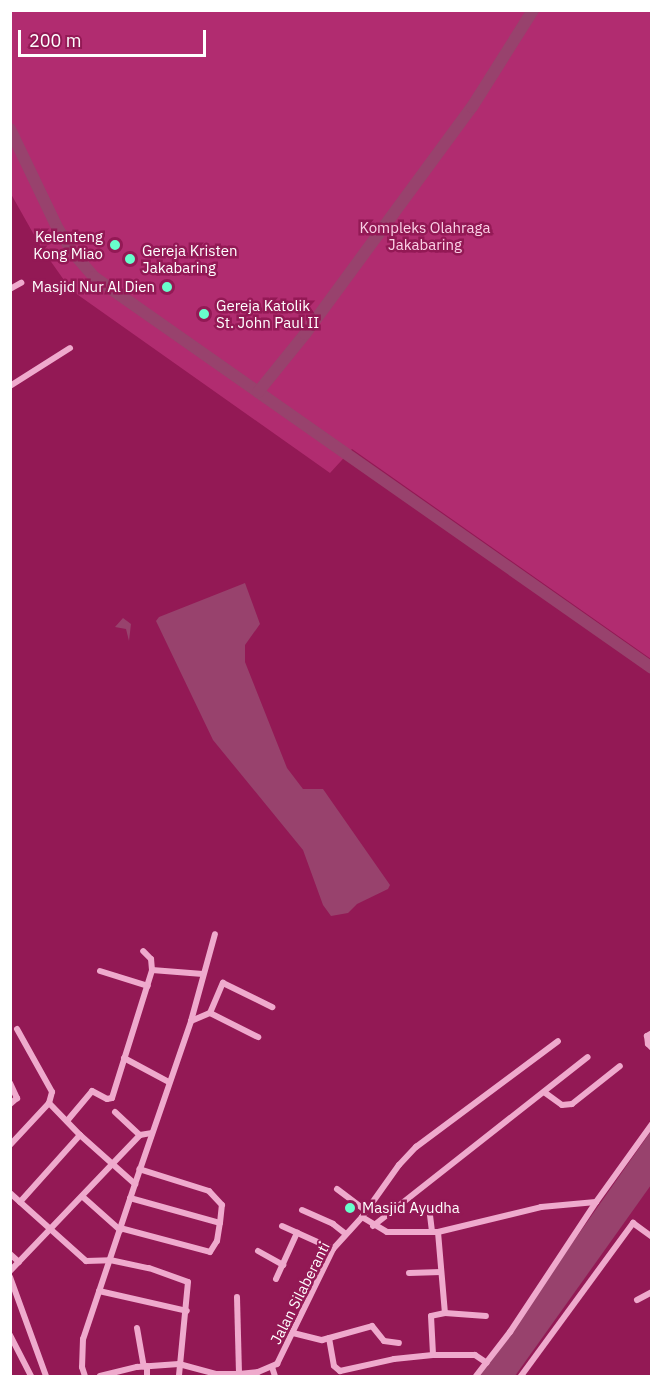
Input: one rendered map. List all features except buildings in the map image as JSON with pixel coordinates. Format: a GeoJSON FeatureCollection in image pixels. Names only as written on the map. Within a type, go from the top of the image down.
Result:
{"type":"FeatureCollection","features":[{"type":"Feature","properties":{"kind":"street"},"geometry":{"type":"LineString","coordinates":[[10,289],[21,283]]}},
{"type":"Feature","properties":{"kind":"street"},"geometry":{"type":"LineString","coordinates":[[10,386],[70,348]]}},
{"type":"Feature","properties":{"kind":"street"},"geometry":{"type":"LineString","coordinates":[[85,1377],[82,1366],[83,1339],[151,1133],[191,1021],[215,934]]}},
{"type":"Feature","properties":{"kind":"street"},"geometry":{"type":"LineString","coordinates":[[66,1121],[92,1090],[107,1099],[112,1098],[152,970],[151,959],[142,951]]}},
{"type":"Feature","properties":{"kind":"street"},"geometry":{"type":"LineString","coordinates":[[152,970],[203,974]]}},
{"type":"Feature","properties":{"kind":"street"},"geometry":{"type":"LineString","coordinates":[[100,971],[148,986]]}},
{"type":"Feature","properties":{"kind":"street"},"geometry":{"type":"LineString","coordinates":[[191,1021],[210,1013],[223,983],[272,1007]]}},
{"type":"Feature","properties":{"kind":"street"},"geometry":{"type":"LineString","coordinates":[[210,1013],[258,1037]]}},
{"type":"Feature","properties":{"kind":"street"},"geometry":{"type":"LineString","coordinates":[[10,1145],[49,1103],[52,1092],[17,1029]]}},
{"type":"Feature","properties":{"kind":"street"},"geometry":{"type":"LineString","coordinates":[[651,1033],[647,1036],[651,1048]]}},
{"type":"Feature","properties":{"kind":"street","name":"Jalan Silaberanti"},"geometry":{"type":"LineString","coordinates":[[100,1377],[145,1366],[179,1364],[216,1375],[249,1375],[273,1367],[280,1361],[333,1249],[364,1214],[416,1147],[558,1041]]}},
{"type":"Feature","properties":{"kind":"street"},"geometry":{"type":"LineString","coordinates":[[373,1226],[588,1057]]}},
{"type":"Feature","properties":{"kind":"street"},"geometry":{"type":"LineString","coordinates":[[124,1058],[169,1082]]}},
{"type":"Feature","properties":{"kind":"street"},"geometry":{"type":"LineString","coordinates":[[544,1092],[562,1105],[572,1104],[620,1066]]}},
{"type":"Feature","properties":{"kind":"street"},"geometry":{"type":"LineString","coordinates":[[10,1083],[17,1098],[10,1104]]}},
{"type":"Feature","properties":{"kind":"street"},"geometry":{"type":"LineString","coordinates":[[49,1103],[80,1135],[135,1184]]}},
{"type":"Feature","properties":{"kind":"street"},"geometry":{"type":"LineString","coordinates":[[115,1112],[140,1135]]}},
{"type":"Feature","properties":{"kind":"street"},"geometry":{"type":"LineString","coordinates":[[476,1377],[651,1124]]}},
{"type":"Feature","properties":{"kind":"street"},"geometry":{"type":"LineString","coordinates":[[10,1271],[140,1135],[151,1133]]}},
{"type":"Feature","properties":{"kind":"street"},"geometry":{"type":"LineString","coordinates":[[20,1202],[80,1135]]}},
{"type":"Feature","properties":{"kind":"street"},"geometry":{"type":"LineString","coordinates":[[83,1197],[120,1229],[210,1252],[217,1241],[222,1205],[209,1191],[139,1169]]}},
{"type":"Feature","properties":{"kind":"street"},"geometry":{"type":"LineString","coordinates":[[337,1189],[364,1214],[373,1226],[387,1232],[435,1232],[541,1207],[596,1202]]}},
{"type":"Feature","properties":{"kind":"street"},"geometry":{"type":"LineString","coordinates":[[10,1193],[86,1261],[110,1260],[187,1281],[189,1284],[179,1377]]}},
{"type":"Feature","properties":{"kind":"street"},"geometry":{"type":"LineString","coordinates":[[130,1198],[220,1223]]}},
{"type":"Feature","properties":{"kind":"street"},"geometry":{"type":"LineString","coordinates":[[429,1208],[435,1232],[445,1313]]}},
{"type":"Feature","properties":{"kind":"street"},"geometry":{"type":"LineString","coordinates":[[303,1210],[346,1234]]}},
{"type":"Feature","properties":{"kind":"street"},"geometry":{"type":"LineString","coordinates":[[521,1377],[633,1223],[651,1237]]}},
{"type":"Feature","properties":{"kind":"street"},"geometry":{"type":"LineString","coordinates":[[282,1226],[333,1249]]}},
{"type":"Feature","properties":{"kind":"street"},"geometry":{"type":"LineString","coordinates":[[276,1279],[297,1233]]}},
{"type":"Feature","properties":{"kind":"street"},"geometry":{"type":"LineString","coordinates":[[258,1251],[283,1265]]}},
{"type":"Feature","properties":{"kind":"street"},"geometry":{"type":"LineString","coordinates":[[10,1254],[19,1262]]}},
{"type":"Feature","properties":{"kind":"street"},"geometry":{"type":"LineString","coordinates":[[409,1273],[441,1272]]}},
{"type":"Feature","properties":{"kind":"street"},"geometry":{"type":"LineString","coordinates":[[10,1277],[46,1377]]}},
{"type":"Feature","properties":{"kind":"street"},"geometry":{"type":"LineString","coordinates":[[99,1291],[186,1311]]}},
{"type":"Feature","properties":{"kind":"street"},"geometry":{"type":"LineString","coordinates":[[637,1300],[651,1292]]}},
{"type":"Feature","properties":{"kind":"street"},"geometry":{"type":"LineString","coordinates":[[237,1297],[239,1374]]}},
{"type":"Feature","properties":{"kind":"street"},"geometry":{"type":"LineString","coordinates":[[433,1355],[431,1316],[445,1313],[486,1316]]}},
{"type":"Feature","properties":{"kind":"street"},"geometry":{"type":"LineString","coordinates":[[293,1333],[316,1339],[329,1338],[372,1326],[384,1341],[399,1342]]}},
{"type":"Feature","properties":{"kind":"street"},"geometry":{"type":"LineString","coordinates":[[137,1328],[147,1377]]}},
{"type":"Feature","properties":{"kind":"street"},"geometry":{"type":"LineString","coordinates":[[10,1335],[31,1377]]}},
{"type":"Feature","properties":{"kind":"street"},"geometry":{"type":"LineString","coordinates":[[329,1338],[334,1366],[340,1371],[351,1373],[394,1359],[433,1355],[475,1355],[487,1363]]}},
{"type":"Feature","properties":{"kind":"street"},"geometry":{"type":"LineString","coordinates":[[273,1367],[275,1377]]}},
{"type":"Feature","properties":{"kind":"green space","name":"Kompleks Olahraga Jakabaring"},"geometry":{"type":"Polygon","coordinates":[[[10,11],[651,11],[651,659],[352,449],[330,473],[71,290],[42,249],[11,194],[10,11]]]}},
{"type":"Feature","properties":{"kind":"shaded area"},"geometry":{"type":"Polygon","coordinates":[[[245,583],[260,624],[245,645],[245,662],[287,768],[303,789],[323,789],[390,885],[388,889],[357,904],[348,913],[331,916],[323,905],[303,850],[213,740],[156,621],[159,617],[245,583]]]}},
{"type":"Feature","properties":{"kind":"shaded area"},"geometry":{"type":"Polygon","coordinates":[[[123,618],[131,624],[129,641],[126,629],[115,627],[123,618]]]}},
{"type":"Feature","properties":{"kind":"shaded area"},"geometry":{"type":"Polygon","coordinates":[[[651,1131],[651,1185],[515,1376],[479,1376],[651,1131]]]}},
{"type":"Feature","properties":{"kind":"waterway"},"geometry":{"type":"LineString","coordinates":[[258,392],[305,334],[472,107],[533,10]]}},
{"type":"Feature","properties":{"kind":"waterway"},"geometry":{"type":"LineString","coordinates":[[10,129],[58,229],[75,255],[94,277],[652,668]]}},
{"type":"Feature","properties":{"kind":"place","name":"Kelenteng Kong Miao"},"geometry":{"type":"Point","coordinates":[115,245]}},
{"type":"Feature","properties":{"kind":"place","name":"Gereja Kristen Jakabaring"},"geometry":{"type":"Point","coordinates":[130,259]}},
{"type":"Feature","properties":{"kind":"place","name":"Masjid Nur Al Dien"},"geometry":{"type":"Point","coordinates":[167,287]}},
{"type":"Feature","properties":{"kind":"place","name":"Gereja Katolik St. John Paul II"},"geometry":{"type":"Point","coordinates":[204,314]}},
{"type":"Feature","properties":{"kind":"place","name":"Masjid Ayudha"},"geometry":{"type":"Point","coordinates":[350,1208]}}]}
